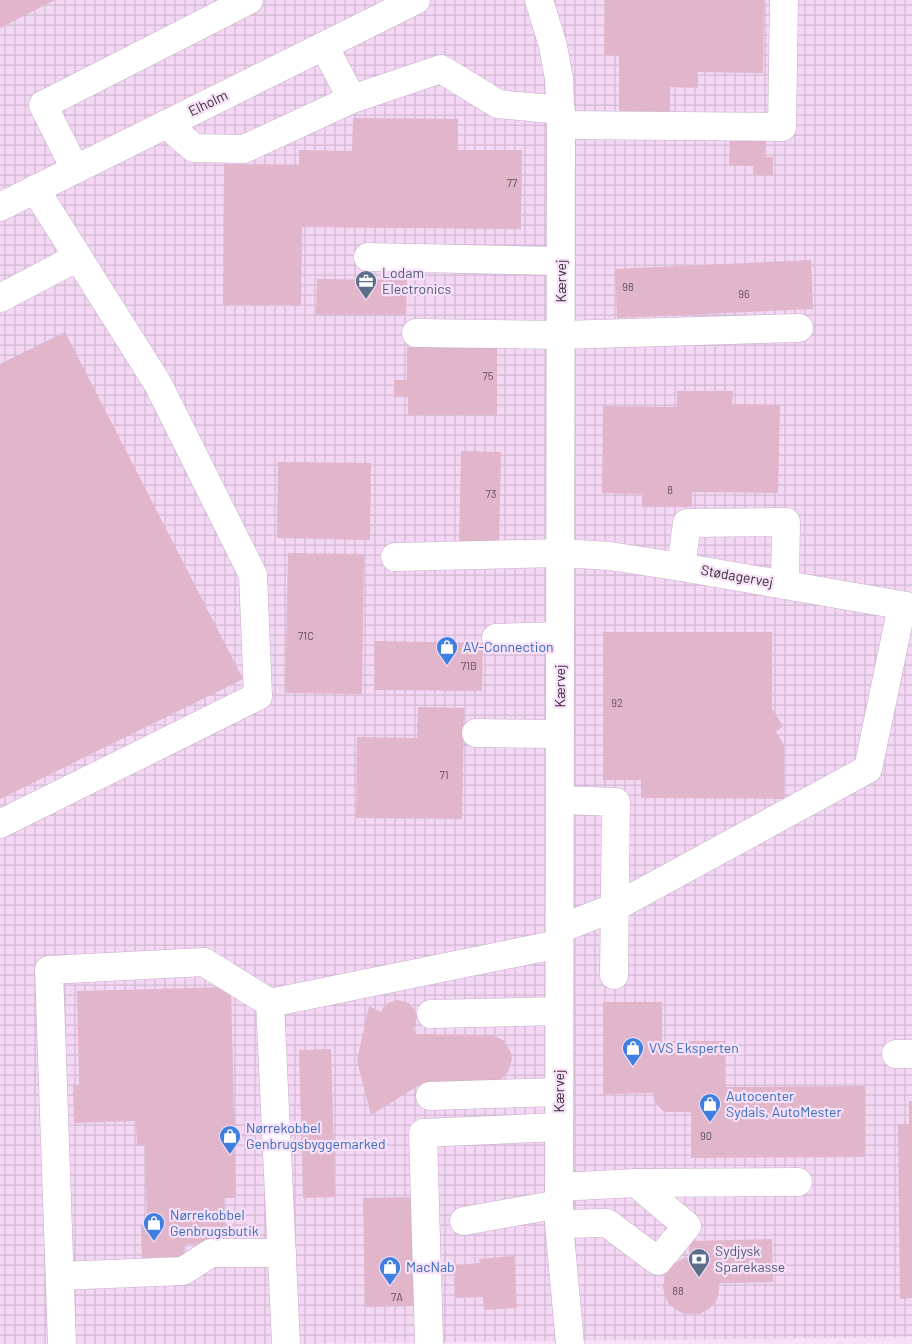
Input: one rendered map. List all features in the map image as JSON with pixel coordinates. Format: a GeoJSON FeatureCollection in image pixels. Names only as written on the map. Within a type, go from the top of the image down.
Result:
{"type":"FeatureCollection","features":[{"type":"Feature","properties":{"kind":"street"},"geometry":{"type":"LineString","coordinates":[[75,169],[43,105],[249,0]]}},
{"type":"Feature","properties":{"kind":"street","name":"Kærvej"},"geometry":{"type":"LineString","coordinates":[[539,0],[553,46],[559,78],[561,118],[559,1205],[570,1344]]}},
{"type":"Feature","properties":{"kind":"street"},"geometry":{"type":"LineString","coordinates":[[166,124],[194,148],[244,149],[352,99],[441,69],[498,104],[561,118],[782,127],[784,0]]}},
{"type":"Feature","properties":{"kind":"street","name":"Elholm"},"geometry":{"type":"LineString","coordinates":[[0,207],[324,46],[405,2]]}},
{"type":"Feature","properties":{"kind":"street"},"geometry":{"type":"LineString","coordinates":[[324,46],[352,99]]}},
{"type":"Feature","properties":{"kind":"street"},"geometry":{"type":"LineString","coordinates":[[0,824],[258,696],[253,575],[158,384],[35,189]]}},
{"type":"Feature","properties":{"kind":"street"},"geometry":{"type":"LineString","coordinates":[[0,298],[78,257]]}},
{"type":"Feature","properties":{"kind":"street"},"geometry":{"type":"LineString","coordinates":[[368,257],[561,261]]}},
{"type":"Feature","properties":{"kind":"street"},"geometry":{"type":"LineString","coordinates":[[416,333],[561,335],[799,328]]}},
{"type":"Feature","properties":{"kind":"street"},"geometry":{"type":"LineString","coordinates":[[681,567],[687,523],[786,522],[785,585]]}},
{"type":"Feature","properties":{"kind":"street","name":"Stødagervej"},"geometry":{"type":"LineString","coordinates":[[394,557],[560,553],[610,556],[907,606]]}},
{"type":"Feature","properties":{"kind":"street"},"geometry":{"type":"LineString","coordinates":[[62,1344],[49,970],[204,962],[270,1003],[559,937],[868,769],[907,606]]}},
{"type":"Feature","properties":{"kind":"street"},"geometry":{"type":"LineString","coordinates":[[496,638],[560,636]]}},
{"type":"Feature","properties":{"kind":"street"},"geometry":{"type":"LineString","coordinates":[[476,733],[560,734]]}},
{"type":"Feature","properties":{"kind":"street"},"geometry":{"type":"LineString","coordinates":[[560,800],[616,802],[614,975]]}},
{"type":"Feature","properties":{"kind":"street"},"geometry":{"type":"LineString","coordinates":[[270,1003],[286,1344]]}},
{"type":"Feature","properties":{"kind":"street"},"geometry":{"type":"LineString","coordinates":[[432,1014],[559,1011]]}},
{"type":"Feature","properties":{"kind":"street"},"geometry":{"type":"LineString","coordinates":[[430,1096],[559,1092]]}},
{"type":"Feature","properties":{"kind":"street"},"geometry":{"type":"LineString","coordinates":[[429,1344],[423,1133],[559,1127]]}},
{"type":"Feature","properties":{"kind":"street"},"geometry":{"type":"LineString","coordinates":[[464,1221],[559,1205],[636,1183],[798,1182]]}},
{"type":"Feature","properties":{"kind":"street"},"geometry":{"type":"LineString","coordinates":[[559,1205],[607,1223],[658,1261],[687,1226],[636,1183]]}},
{"type":"Feature","properties":{"kind":"street"},"geometry":{"type":"LineString","coordinates":[[60,1276],[183,1271],[211,1253],[282,1253]]}},
{"type":"Feature","properties":{"kind":"shaded area"},"geometry":{"type":"Polygon","coordinates":[[[0,0],[912,0],[912,1337],[284,1344],[0,1344],[0,0]]]}},
{"type":"Feature","properties":{"kind":"building"},"geometry":{"type":"Polygon","coordinates":[[[0,0],[55,0],[0,28],[0,0]]]}},
{"type":"Feature","properties":{"kind":"building"},"geometry":{"type":"Polygon","coordinates":[[[605,0],[764,0],[763,73],[698,72],[698,88],[670,87],[670,117],[619,116],[619,55],[604,55],[605,0]]]}},
{"type":"Feature","properties":{"kind":"building"},"geometry":{"type":"Polygon","coordinates":[[[353,118],[458,119],[458,150],[522,150],[521,229],[302,227],[301,305],[223,305],[224,164],[299,165],[299,150],[352,151],[353,118]]]}},
{"type":"Feature","properties":{"kind":"building"},"geometry":{"type":"Polygon","coordinates":[[[730,137],[766,138],[765,157],[773,157],[773,175],[753,175],[753,166],[729,165],[730,137]]]}},
{"type":"Feature","properties":{"kind":"building"},"geometry":{"type":"Polygon","coordinates":[[[811,260],[813,309],[617,318],[615,269],[811,260]]]}},
{"type":"Feature","properties":{"kind":"building"},"geometry":{"type":"Polygon","coordinates":[[[317,279],[407,280],[406,315],[316,315],[317,279]]]}},
{"type":"Feature","properties":{"kind":"building"},"geometry":{"type":"Polygon","coordinates":[[[65,332],[243,679],[0,799],[0,364],[65,332]]]}},
{"type":"Feature","properties":{"kind":"building"},"geometry":{"type":"Polygon","coordinates":[[[407,347],[497,347],[497,415],[408,415],[408,397],[394,397],[394,380],[407,380],[407,347]]]}},
{"type":"Feature","properties":{"kind":"building"},"geometry":{"type":"Polygon","coordinates":[[[677,391],[733,391],[732,404],[780,405],[778,493],[692,492],[692,507],[642,507],[642,494],[602,493],[603,406],[677,407],[677,391]]]}},
{"type":"Feature","properties":{"kind":"building"},"geometry":{"type":"Polygon","coordinates":[[[461,451],[501,452],[499,548],[459,548],[461,451]]]}},
{"type":"Feature","properties":{"kind":"building"},"geometry":{"type":"Polygon","coordinates":[[[278,462],[371,463],[370,540],[277,538],[278,462]]]}},
{"type":"Feature","properties":{"kind":"building"},"geometry":{"type":"Polygon","coordinates":[[[288,553],[364,554],[362,694],[285,693],[288,553]]]}},
{"type":"Feature","properties":{"kind":"building"},"geometry":{"type":"Polygon","coordinates":[[[603,632],[772,632],[772,709],[783,726],[776,732],[784,745],[784,799],[641,798],[641,780],[603,780],[603,632]]]}},
{"type":"Feature","properties":{"kind":"building"},"geometry":{"type":"Polygon","coordinates":[[[374,641],[483,643],[482,691],[374,690],[374,641]]]}},
{"type":"Feature","properties":{"kind":"building"},"geometry":{"type":"Polygon","coordinates":[[[418,707],[464,708],[462,819],[356,818],[357,737],[417,738],[418,707]]]}},
{"type":"Feature","properties":{"kind":"building"},"geometry":{"type":"Polygon","coordinates":[[[231,987],[236,1198],[224,1198],[225,1243],[184,1244],[184,1257],[142,1258],[141,1226],[147,1226],[145,1146],[137,1146],[136,1121],[74,1123],[73,1086],[79,1085],[77,991],[231,987]]]}},
{"type":"Feature","properties":{"kind":"building"},"geometry":{"type":"Polygon","coordinates":[[[397,1000],[409,1003],[414,1009],[417,1017],[413,1030],[417,1034],[492,1035],[503,1040],[511,1052],[512,1059],[508,1072],[500,1080],[492,1083],[421,1084],[371,1115],[357,1061],[369,1006],[381,1012],[384,1006],[397,1000]]]}},
{"type":"Feature","properties":{"kind":"building"},"geometry":{"type":"Polygon","coordinates":[[[603,1002],[662,1002],[662,1041],[725,1041],[725,1087],[865,1086],[865,1157],[691,1158],[691,1112],[664,1112],[654,1101],[653,1093],[603,1094],[603,1002]]]}},
{"type":"Feature","properties":{"kind":"building"},"geometry":{"type":"Polygon","coordinates":[[[331,1049],[335,1197],[303,1198],[299,1050],[331,1049]]]}},
{"type":"Feature","properties":{"kind":"building"},"geometry":{"type":"Polygon","coordinates":[[[909,1101],[912,1101],[912,1298],[900,1299],[898,1124],[909,1124],[909,1101]]]}},
{"type":"Feature","properties":{"kind":"building"},"geometry":{"type":"Polygon","coordinates":[[[416,1197],[418,1306],[365,1307],[363,1198],[416,1197]]]}},
{"type":"Feature","properties":{"kind":"building"},"geometry":{"type":"Polygon","coordinates":[[[772,1239],[773,1282],[720,1283],[717,1300],[709,1309],[699,1314],[684,1314],[668,1303],[663,1288],[665,1275],[673,1265],[689,1257],[689,1241],[772,1239]]]}},
{"type":"Feature","properties":{"kind":"building"},"geometry":{"type":"Polygon","coordinates":[[[514,1256],[517,1308],[484,1310],[483,1297],[455,1298],[453,1265],[480,1263],[479,1259],[514,1256]]]}},
{"type":"Feature","properties":{"kind":"place","name":"Lodam Electronics"},"geometry":{"type":"Point","coordinates":[366,300]}},
{"type":"Feature","properties":{"kind":"place","name":"AV-Connection"},"geometry":{"type":"Point","coordinates":[447,666]}},
{"type":"Feature","properties":{"kind":"place","name":"VVS Eksperten"},"geometry":{"type":"Point","coordinates":[633,1067]}},
{"type":"Feature","properties":{"kind":"place","name":"Autocenter Sydals, AutoMester"},"geometry":{"type":"Point","coordinates":[710,1123]}},
{"type":"Feature","properties":{"kind":"place","name":"Nørrekobbel Genbrugsbyggemarked"},"geometry":{"type":"Point","coordinates":[230,1155]}},
{"type":"Feature","properties":{"kind":"place","name":"Nørrekobbel Genbrugsbutik"},"geometry":{"type":"Point","coordinates":[154,1242]}},
{"type":"Feature","properties":{"kind":"place","name":"Sydjysk Sparekasse"},"geometry":{"type":"Point","coordinates":[699,1278]}},
{"type":"Feature","properties":{"kind":"place","name":"MacNab"},"geometry":{"type":"Point","coordinates":[390,1286]}}]}
